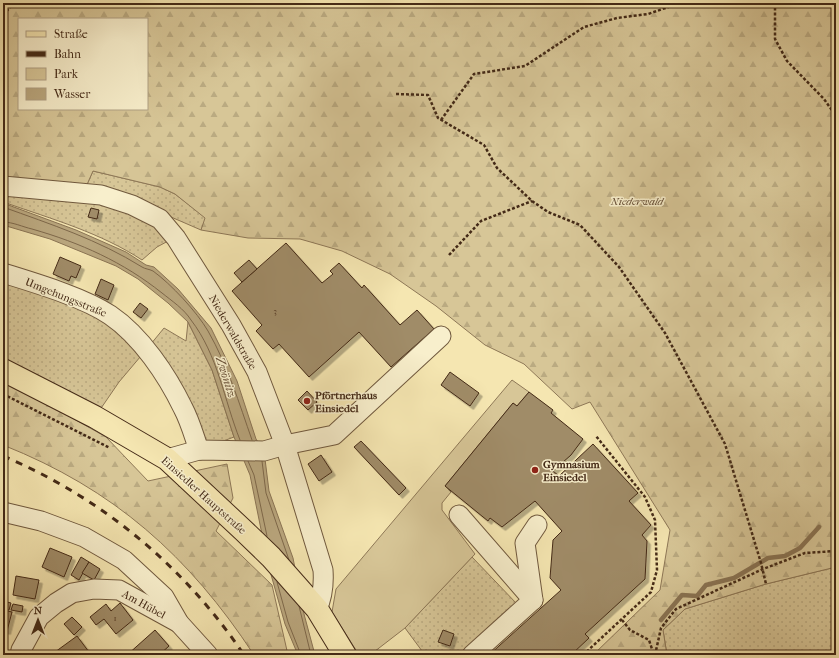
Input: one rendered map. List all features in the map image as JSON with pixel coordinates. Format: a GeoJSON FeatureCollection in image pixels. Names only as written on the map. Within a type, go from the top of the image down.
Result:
{"type":"FeatureCollection","features":[{"type":"Feature","properties":{"kind":"main road","name":"Einsiedler Hauptstraße"},"geometry":{"type":"LineString","coordinates":[[3,370],[94,417],[167,460],[244,530],[298,588],[317,610],[345,655]]}},
{"type":"Feature","properties":{"kind":"street","name":"Niederwaldstraße"},"geometry":{"type":"LineString","coordinates":[[3,186],[101,195],[132,205],[160,219],[176,238],[231,325],[257,372],[286,445],[323,570],[324,584],[322,600],[317,610]]}},
{"type":"Feature","properties":{"kind":"street","name":"Umgehungsstraße"},"geometry":{"type":"LineString","coordinates":[[3,273],[42,285],[94,306],[110,315],[124,327],[158,364],[184,408],[199,450]]}},
{"type":"Feature","properties":{"kind":"street"},"geometry":{"type":"LineString","coordinates":[[167,460],[199,450],[264,451],[334,435],[441,336]]}},
{"type":"Feature","properties":{"kind":"street"},"geometry":{"type":"LineString","coordinates":[[3,512],[41,521],[84,537],[124,560],[164,597],[179,624],[208,655]]}},
{"type":"Feature","properties":{"kind":"street"},"geometry":{"type":"LineString","coordinates":[[459,515],[533,600]]}},
{"type":"Feature","properties":{"kind":"street"},"geometry":{"type":"LineString","coordinates":[[533,600],[526,543],[537,525]]}},
{"type":"Feature","properties":{"kind":"street","name":"Am Hübel"},"geometry":{"type":"LineString","coordinates":[[20,655],[21,650],[39,617],[56,603],[72,593],[94,589],[119,590],[179,624]]}},
{"type":"Feature","properties":{"kind":"street"},"geometry":{"type":"LineString","coordinates":[[472,655],[533,600]]}},
{"type":"Feature","properties":{"kind":"path"},"geometry":{"type":"LineString","coordinates":[[3,15],[14,3]]}},
{"type":"Feature","properties":{"kind":"path"},"geometry":{"type":"LineString","coordinates":[[441,120],[474,74],[524,66],[584,27],[617,18],[648,14],[680,3]]}},
{"type":"Feature","properties":{"kind":"path"},"geometry":{"type":"LineString","coordinates":[[777,3],[775,8],[775,39],[787,61],[824,99],[836,116]]}},
{"type":"Feature","properties":{"kind":"path"},"geometry":{"type":"LineString","coordinates":[[396,94],[428,95],[438,118],[484,145],[497,168],[532,201],[548,212],[580,225],[619,266],[665,333],[726,444],[766,584]]}},
{"type":"Feature","properties":{"kind":"path"},"geometry":{"type":"LineString","coordinates":[[449,256],[480,221],[532,201]]}},
{"type":"Feature","properties":{"kind":"path"},"geometry":{"type":"LineString","coordinates":[[583,655],[651,592],[656,570],[655,520],[645,497],[596,436]]}},
{"type":"Feature","properties":{"kind":"path"},"geometry":{"type":"LineString","coordinates":[[654,655],[661,628],[676,609],[805,553],[836,551]]}},
{"type":"Feature","properties":{"kind":"path"},"geometry":{"type":"LineString","coordinates":[[622,620],[630,630],[649,640],[654,655]]}},
{"type":"Feature","properties":{"kind":"green space","name":"Niederwald"},"geometry":{"type":"Polygon","coordinates":[[[3,3],[836,3],[836,567],[766,584],[685,609],[663,630],[667,655],[593,655],[660,590],[670,530],[590,402],[572,409],[524,364],[485,345],[436,306],[390,274],[342,251],[300,239],[248,238],[201,230],[205,218],[175,194],[160,187],[93,171],[85,189],[3,181],[3,3]]]}},
{"type":"Feature","properties":{"kind":"green space"},"geometry":{"type":"Polygon","coordinates":[[[93,171],[160,187],[175,194],[206,218],[201,230],[148,207],[85,189],[93,171]]]}},
{"type":"Feature","properties":{"kind":"green space"},"geometry":{"type":"Polygon","coordinates":[[[10,191],[106,201],[149,218],[170,240],[157,247],[142,260],[126,250],[93,234],[6,203],[10,191]]]}},
{"type":"Feature","properties":{"kind":"green space"},"geometry":{"type":"Polygon","coordinates":[[[3,273],[94,307],[146,350],[119,382],[95,417],[3,370],[3,273]]]}},
{"type":"Feature","properties":{"kind":"green space"},"geometry":{"type":"Polygon","coordinates":[[[188,322],[212,370],[234,437],[199,450],[146,350],[164,328],[186,341],[188,322]]]}},
{"type":"Feature","properties":{"kind":"green space"},"geometry":{"type":"Polygon","coordinates":[[[3,379],[106,437],[148,481],[227,464],[233,498],[216,531],[272,585],[288,655],[254,655],[229,619],[203,587],[146,529],[80,482],[3,445],[3,379]]]}},
{"type":"Feature","properties":{"kind":"green space"},"geometry":{"type":"Polygon","coordinates":[[[512,380],[529,392],[517,406],[513,403],[445,486],[451,492],[442,503],[442,510],[475,554],[405,628],[370,655],[359,655],[332,612],[336,589],[512,380]]]}},
{"type":"Feature","properties":{"kind":"green space"},"geometry":{"type":"Polygon","coordinates":[[[472,557],[517,604],[459,655],[425,655],[405,628],[472,557]]]}},
{"type":"Feature","properties":{"kind":"green space"},"geometry":{"type":"Polygon","coordinates":[[[836,567],[836,655],[667,655],[663,630],[685,609],[766,584],[836,567]]]}},
{"type":"Feature","properties":{"kind":"water","name":"Zwönitz"},"geometry":{"type":"Polygon","coordinates":[[[3,203],[76,230],[126,252],[146,265],[154,267],[178,289],[211,328],[237,381],[256,439],[264,451],[269,491],[293,558],[304,614],[315,655],[298,655],[285,624],[268,564],[250,475],[234,437],[212,370],[188,322],[168,303],[138,279],[116,266],[50,239],[3,225],[3,203]]]}},
{"type":"Feature","properties":{"kind":"building"},"geometry":{"type":"Polygon","coordinates":[[[91,208],[99,210],[97,219],[88,217],[91,208]]]}},
{"type":"Feature","properties":{"kind":"building"},"geometry":{"type":"Polygon","coordinates":[[[286,243],[322,283],[333,274],[330,271],[339,263],[362,288],[364,285],[400,325],[417,310],[434,329],[391,367],[359,332],[309,377],[279,344],[273,349],[256,331],[262,325],[232,291],[286,243]]]}},
{"type":"Feature","properties":{"kind":"building"},"geometry":{"type":"Polygon","coordinates":[[[60,257],[81,266],[76,278],[71,276],[69,281],[53,274],[60,257]]]}},
{"type":"Feature","properties":{"kind":"building"},"geometry":{"type":"Polygon","coordinates":[[[249,260],[257,269],[242,282],[234,273],[249,260]]]}},
{"type":"Feature","properties":{"kind":"building"},"geometry":{"type":"Polygon","coordinates":[[[101,279],[114,285],[108,300],[95,294],[101,279]]]}},
{"type":"Feature","properties":{"kind":"building"},"geometry":{"type":"Polygon","coordinates":[[[140,303],[148,309],[141,318],[133,312],[140,303]]]}},
{"type":"Feature","properties":{"kind":"building"},"geometry":{"type":"Polygon","coordinates":[[[450,372],[479,393],[470,406],[441,385],[450,372]]]}},
{"type":"Feature","properties":{"kind":"building","name":"Pförtnerhaus Einsiedel"},"geometry":{"type":"Polygon","coordinates":[[[307,391],[317,402],[308,410],[298,400],[307,391]]]}},
{"type":"Feature","properties":{"kind":"building"},"geometry":{"type":"Polygon","coordinates":[[[529,392],[553,410],[551,413],[583,439],[571,455],[553,471],[559,476],[593,444],[638,493],[629,501],[651,525],[642,535],[647,541],[645,579],[585,634],[589,638],[571,655],[489,655],[561,590],[550,578],[553,540],[562,531],[535,501],[502,527],[490,518],[488,521],[445,486],[513,403],[517,406],[529,392]]]}},
{"type":"Feature","properties":{"kind":"building"},"geometry":{"type":"Polygon","coordinates":[[[361,441],[406,488],[399,495],[354,447],[361,441]]]}},
{"type":"Feature","properties":{"kind":"building"},"geometry":{"type":"Polygon","coordinates":[[[321,455],[332,472],[319,481],[308,464],[321,455]]]}},
{"type":"Feature","properties":{"kind":"building"},"geometry":{"type":"Polygon","coordinates":[[[50,548],[72,557],[64,577],[42,567],[50,548]]]}},
{"type":"Feature","properties":{"kind":"building"},"geometry":{"type":"Polygon","coordinates":[[[81,557],[89,562],[79,580],[71,575],[81,557]]]}},
{"type":"Feature","properties":{"kind":"building"},"geometry":{"type":"Polygon","coordinates":[[[89,562],[100,569],[94,580],[82,573],[89,562]]]}},
{"type":"Feature","properties":{"kind":"building"},"geometry":{"type":"Polygon","coordinates":[[[16,576],[39,580],[35,599],[13,595],[16,576]]]}},
{"type":"Feature","properties":{"kind":"building"},"geometry":{"type":"Polygon","coordinates":[[[3,601],[11,603],[9,610],[3,609],[3,601]]]}},
{"type":"Feature","properties":{"kind":"building"},"geometry":{"type":"Polygon","coordinates":[[[120,603],[133,620],[116,634],[104,619],[96,625],[90,617],[106,604],[111,611],[120,603]]]}},
{"type":"Feature","properties":{"kind":"building"},"geometry":{"type":"Polygon","coordinates":[[[13,604],[23,606],[22,612],[11,610],[13,604]]]}},
{"type":"Feature","properties":{"kind":"building"},"geometry":{"type":"Polygon","coordinates":[[[3,610],[12,612],[7,631],[3,630],[3,610]]]}},
{"type":"Feature","properties":{"kind":"building"},"geometry":{"type":"Polygon","coordinates":[[[72,617],[82,627],[74,635],[64,624],[72,617]]]}},
{"type":"Feature","properties":{"kind":"building"},"geometry":{"type":"Polygon","coordinates":[[[155,630],[169,646],[159,655],[127,655],[155,630]]]}},
{"type":"Feature","properties":{"kind":"building"},"geometry":{"type":"Polygon","coordinates":[[[443,630],[454,634],[450,646],[438,642],[443,630]]]}},
{"type":"Feature","properties":{"kind":"building"},"geometry":{"type":"Polygon","coordinates":[[[77,636],[89,652],[85,655],[57,655],[55,652],[77,636]]]}},
{"type":"Feature","properties":{"kind":"waterway"},"geometry":{"type":"LineString","coordinates":[[661,620],[682,595],[697,596],[706,585],[734,578],[768,558],[785,556],[800,548],[819,527]]}},
{"type":"Feature","properties":{"kind":"railway"},"geometry":{"type":"LineString","coordinates":[[3,456],[74,492],[107,514],[138,538],[168,564],[195,593],[221,623],[244,655]]}},
{"type":"Feature","properties":{"kind":"place","name":"Pförtnerhaus Einsiedel"},"geometry":{"type":"Point","coordinates":[307,401]}},
{"type":"Feature","properties":{"kind":"place","name":"Gymnasium Einsiedel"},"geometry":{"type":"Point","coordinates":[535,470]}}]}
